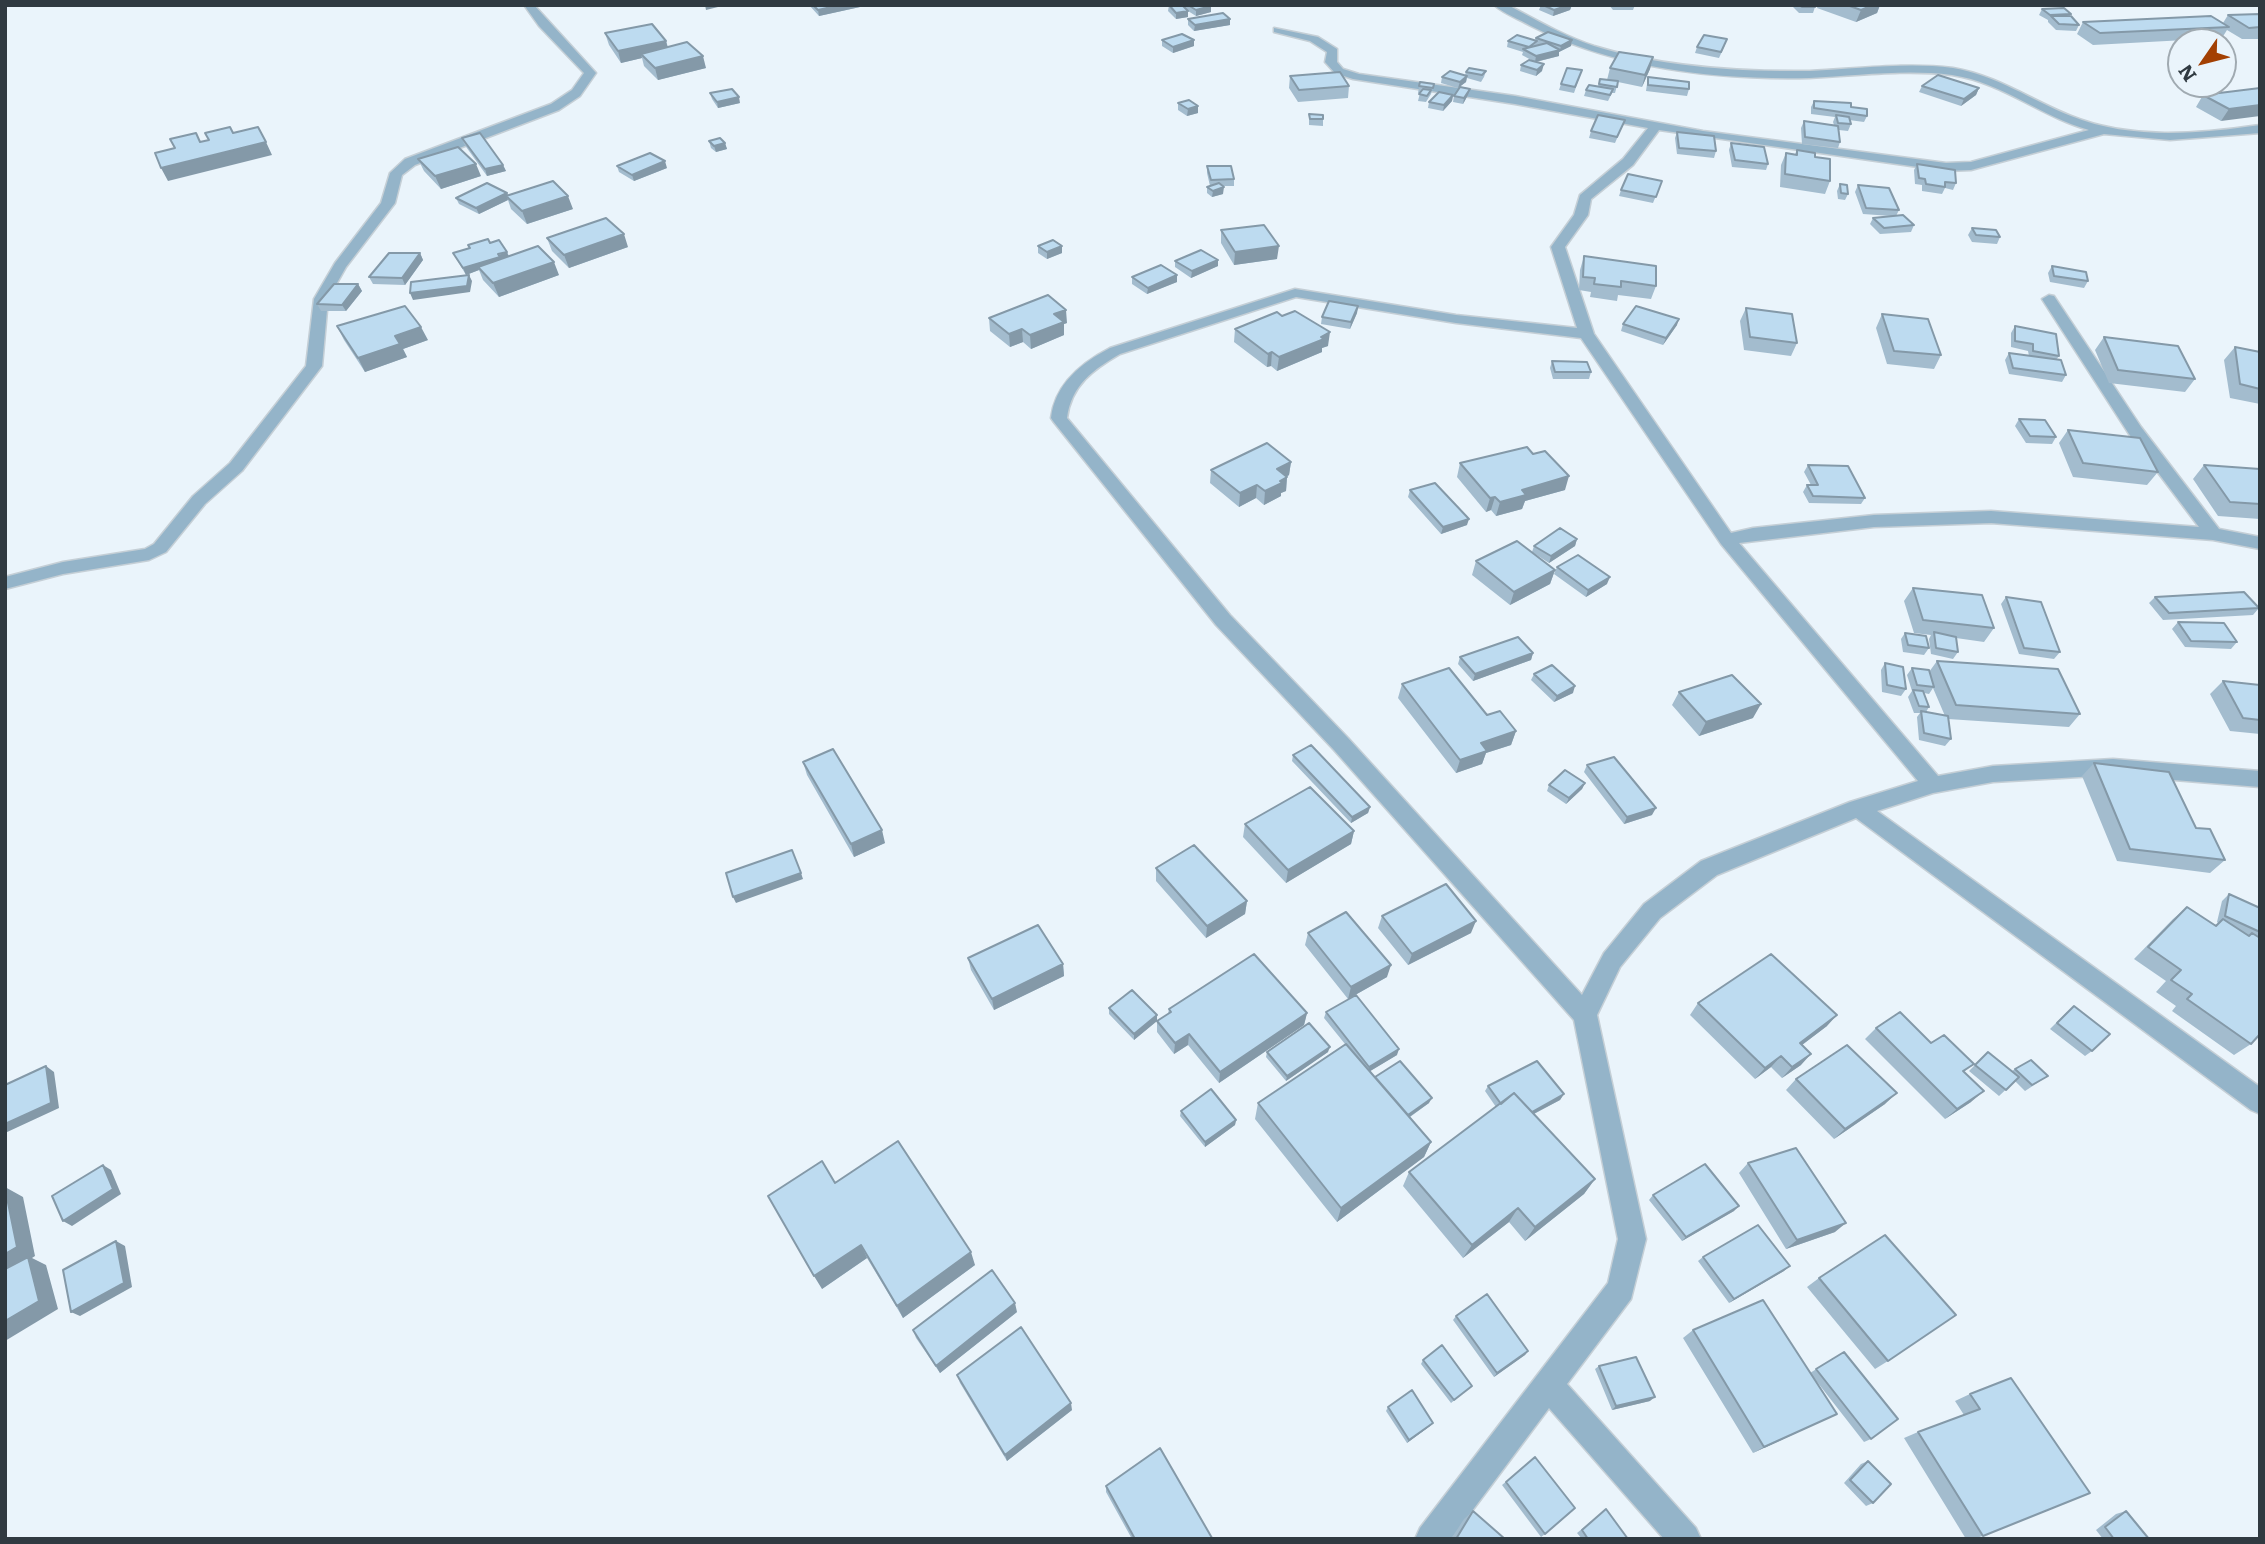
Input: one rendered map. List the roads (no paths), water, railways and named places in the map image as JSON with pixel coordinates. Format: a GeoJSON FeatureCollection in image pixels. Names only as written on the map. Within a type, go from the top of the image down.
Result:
{"type":"FeatureCollection","features":[{"type":"Feature","properties":{"kind":"street"},"geometry":{"type":"LineString","coordinates":[[5,583],[63,568],[149,554],[160,548],[200,500],[236,467],[314,366],[321,299],[340,266],[388,204],[396,173],[410,162],[555,107],[576,93],[590,73],[578,55],[540,24],[529,5]]}},
{"type":"Feature","properties":{"kind":"street"},"geometry":{"type":"LineString","coordinates":[[1499,5],[1543,29],[1592,48],[1657,63],[1810,75],[1911,68],[1956,73],[2018,92],[2061,116],[2103,130],[2219,135],[2260,129]]}},
{"type":"Feature","properties":{"kind":"street"},"geometry":{"type":"LineString","coordinates":[[1279,30],[1314,38],[1333,51],[1331,62],[1339,71],[1357,77],[1515,100],[1656,127],[1946,167],[1971,166],[2103,130]]}},
{"type":"Feature","properties":{"kind":"street"},"geometry":{"type":"LineString","coordinates":[[1656,127],[1628,162],[1585,198],[1581,215],[1558,247],[1586,334],[1727,540],[1933,785]]}},
{"type":"Feature","properties":{"kind":"street"},"geometry":{"type":"LineString","coordinates":[[1431,1539],[1621,1289],[1632,1239],[1623,1186],[1585,1016],[1342,744],[1223,620],[1059,418],[1060,400],[1089,365],[1115,351],[1295,293],[1456,319],[1586,334]]}},
{"type":"Feature","properties":{"kind":"street"},"geometry":{"type":"LineString","coordinates":[[2049,299],[2135,430],[2213,534]]}},
{"type":"Feature","properties":{"kind":"street"},"geometry":{"type":"LineString","coordinates":[[1727,540],[1753,534],[1874,521],[1991,517],[2213,534],[2260,543]]}},
{"type":"Feature","properties":{"kind":"street"},"geometry":{"type":"LineString","coordinates":[[1585,1016],[1612,960],[1652,911],[1661,904],[1709,868],[1858,808],[1933,785],[1993,774],[2113,767],[2260,779]]}},
{"type":"Feature","properties":{"kind":"street"},"geometry":{"type":"LineString","coordinates":[[1858,808],[2260,1102]]}},
{"type":"Feature","properties":{"kind":"street"},"geometry":{"type":"LineString","coordinates":[[1548,1384],[1685,1539]]}}]}
